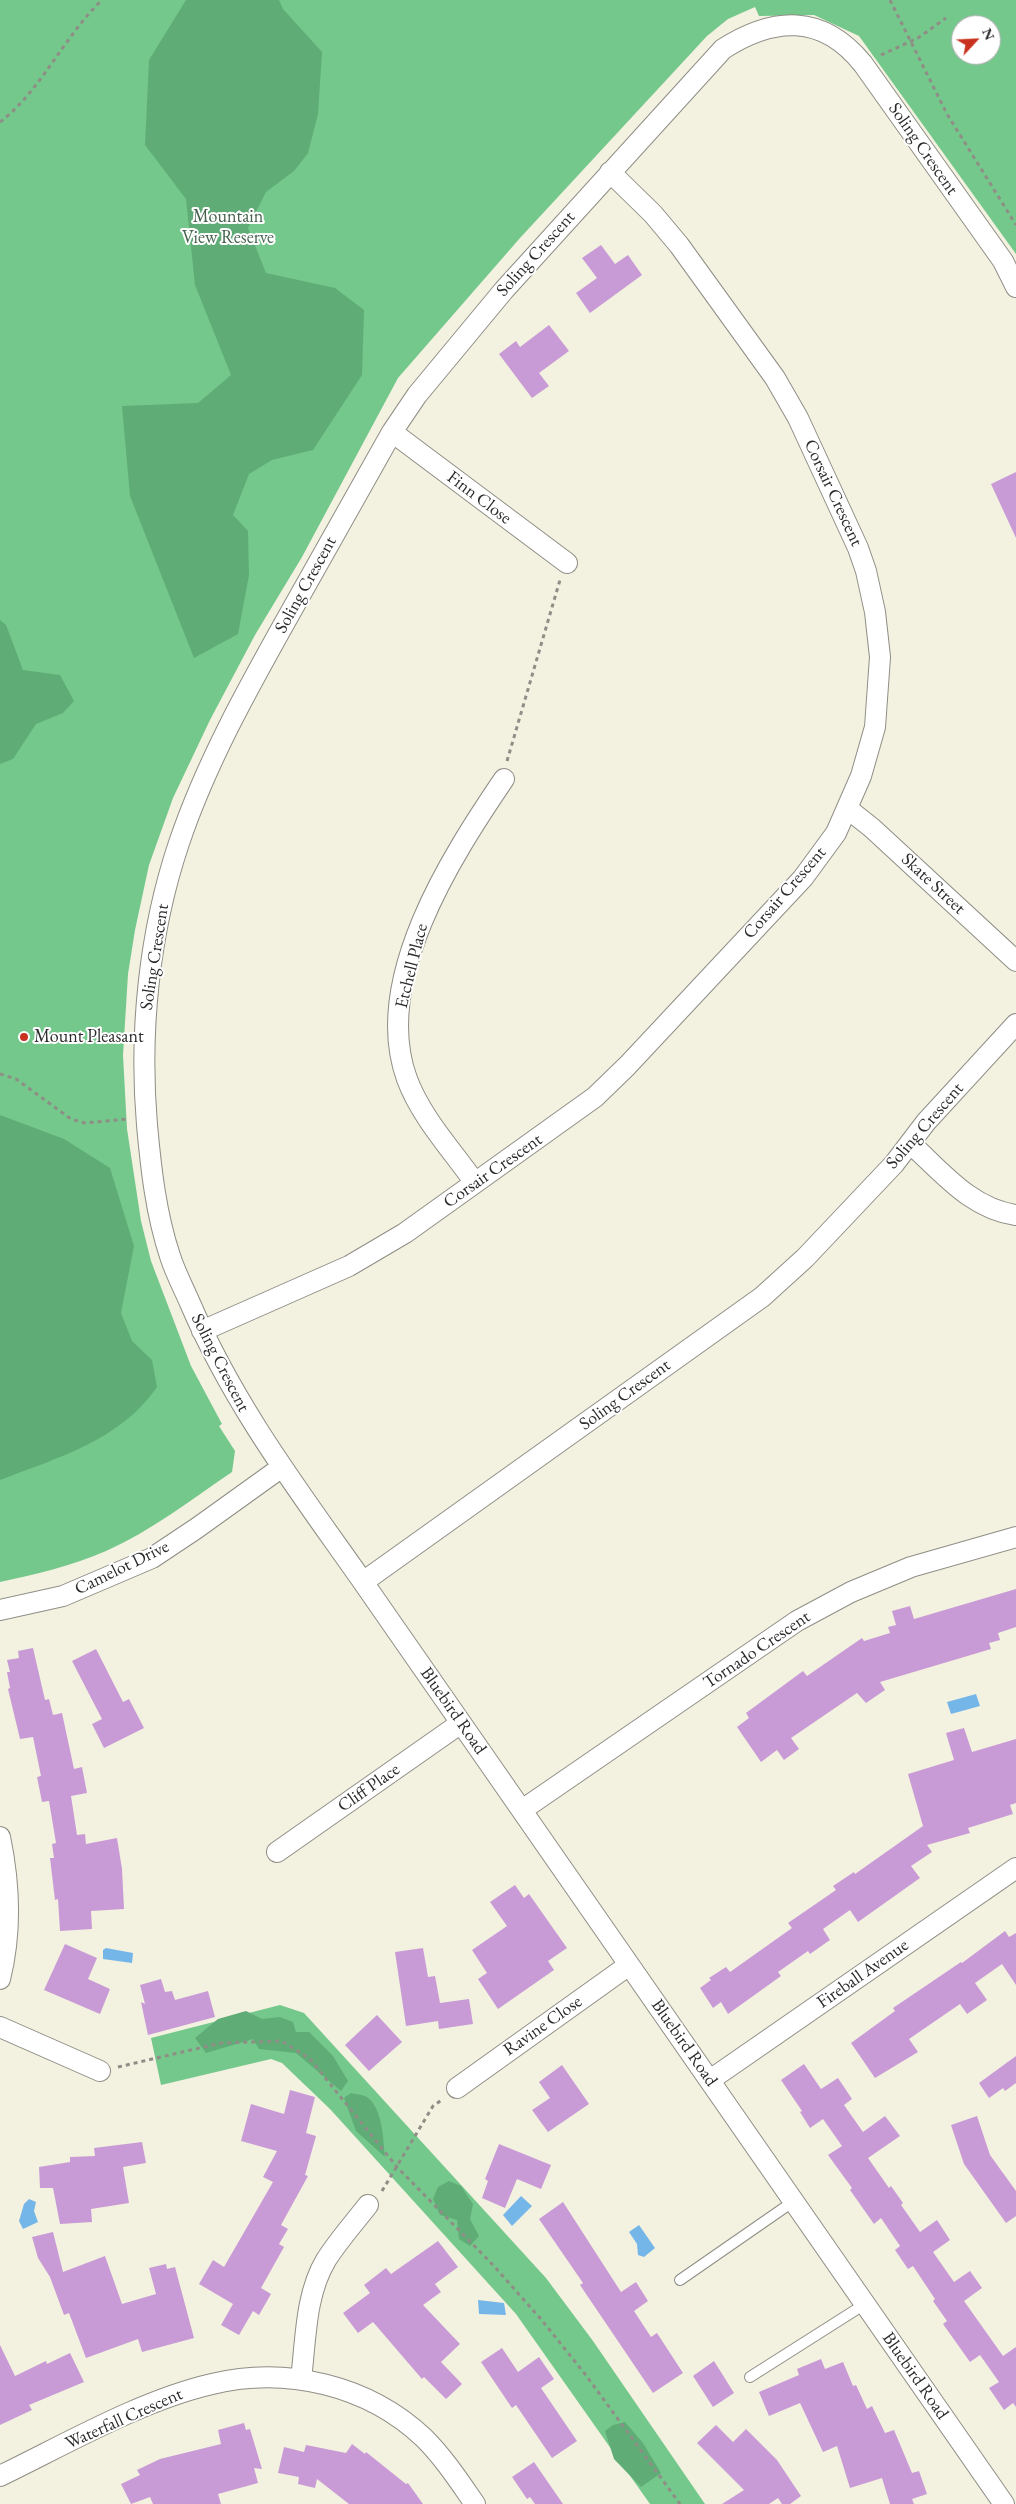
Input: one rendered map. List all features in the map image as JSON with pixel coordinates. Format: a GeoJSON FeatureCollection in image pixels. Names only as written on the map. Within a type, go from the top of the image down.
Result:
{"type":"FeatureCollection","features":[{"type":"Feature","properties":{"kind":"street","name":"Soling Crescent"},"geometry":{"type":"LineString","coordinates":[[1016,288],[1003,261],[863,64],[848,48],[835,39],[806,27],[782,25],[746,34],[723,49],[504,290],[417,394],[392,432],[240,701],[202,784],[178,844],[160,919],[148,981],[144,1037],[147,1118],[152,1180],[170,1256],[202,1331],[247,1416],[363,1582],[762,1297],[805,1258],[894,1164],[926,1122],[1016,1024]]}},
{"type":"Feature","properties":{"kind":"street","name":"Corsair Crescent"},"geometry":{"type":"LineString","coordinates":[[202,1331],[349,1266],[405,1233],[585,1106],[627,1066],[803,878],[836,833],[848,809],[869,750],[875,727],[880,680],[875,612],[863,559],[798,418],[775,378],[679,245],[653,214],[610,172]]}},
{"type":"Feature","properties":{"kind":"street","name":"Finn Close"},"geometry":{"type":"LineString","coordinates":[[392,432],[567,563]]}},
{"type":"Feature","properties":{"kind":"street","name":"Etchell Place"},"geometry":{"type":"LineString","coordinates":[[475,1183],[421,1107],[412,1089],[401,1057],[399,1018],[405,979],[429,905],[451,860],[504,779]]}},
{"type":"Feature","properties":{"kind":"street","name":"Skate Street"},"geometry":{"type":"LineString","coordinates":[[848,809],[872,828],[1016,961]]}},
{"type":"Feature","properties":{"kind":"street"},"geometry":{"type":"LineString","coordinates":[[910,1143],[968,1196],[988,1207],[1016,1215]]}},
{"type":"Feature","properties":{"kind":"street","name":"Camelot Drive"},"geometry":{"type":"LineString","coordinates":[[0,1610],[63,1596],[152,1558],[282,1467]]}},
{"type":"Feature","properties":{"kind":"street","name":"Tornado Crescent"},"geometry":{"type":"LineString","coordinates":[[522,1810],[797,1621],[851,1592],[911,1567],[1016,1537]]}},
{"type":"Feature","properties":{"kind":"street","name":"Bluebird Road"},"geometry":{"type":"LineString","coordinates":[[363,1582],[866,2304],[998,2503]]}},
{"type":"Feature","properties":{"kind":"street","name":"Cliff Place"},"geometry":{"type":"LineString","coordinates":[[277,1852],[461,1723]]}},
{"type":"Feature","properties":{"kind":"street"},"geometry":{"type":"LineString","coordinates":[[0,1837],[8,1881],[9,1904],[7,1946],[0,1979]]}},
{"type":"Feature","properties":{"kind":"street","name":"Fireball Avenue"},"geometry":{"type":"LineString","coordinates":[[710,2080],[1016,1868]]}},
{"type":"Feature","properties":{"kind":"street","name":"Ravine Close"},"geometry":{"type":"LineString","coordinates":[[457,2088],[629,1965]]}},
{"type":"Feature","properties":{"kind":"street"},"geometry":{"type":"LineString","coordinates":[[0,2027],[100,2071]]}},
{"type":"Feature","properties":{"kind":"street"},"geometry":{"type":"LineString","coordinates":[[301,2379],[309,2311],[316,2282],[326,2260],[368,2205]]}},
{"type":"Feature","properties":{"kind":"street","name":"Waterfall Crescent"},"geometry":{"type":"LineString","coordinates":[[0,2476],[158,2400],[212,2384],[254,2377],[301,2379],[350,2392],[394,2415],[423,2437],[437,2452],[475,2504]]}},
{"type":"Feature","properties":{"kind":"lane"},"geometry":{"type":"LineString","coordinates":[[680,2280],[794,2201]]}},
{"type":"Feature","properties":{"kind":"lane"},"geometry":{"type":"LineString","coordinates":[[750,2377],[866,2304]]}},
{"type":"Feature","properties":{"kind":"path"},"geometry":{"type":"LineString","coordinates":[[0,122],[18,106],[75,30],[102,0]]}},
{"type":"Feature","properties":{"kind":"path"},"geometry":{"type":"LineString","coordinates":[[890,0],[947,114],[1016,225]]}},
{"type":"Feature","properties":{"kind":"path"},"geometry":{"type":"LineString","coordinates":[[863,64],[918,38],[946,18]]}},
{"type":"Feature","properties":{"kind":"path"},"geometry":{"type":"LineString","coordinates":[[504,779],[508,755],[556,589],[567,563]]}},
{"type":"Feature","properties":{"kind":"path"},"geometry":{"type":"LineString","coordinates":[[0,1074],[16,1079],[72,1119],[85,1123],[147,1118]]}},
{"type":"Feature","properties":{"kind":"path"},"geometry":{"type":"LineString","coordinates":[[100,2071],[221,2044],[282,2041],[310,2059],[397,2167],[493,2265],[540,2318],[585,2374],[680,2504]]}},
{"type":"Feature","properties":{"kind":"path"},"geometry":{"type":"LineString","coordinates":[[368,2205],[384,2189],[433,2106],[457,2088]]}},
{"type":"Feature","properties":{"kind":"green space","name":"Mountain View Reserve"},"geometry":{"type":"Polygon","coordinates":[[[0,0],[1016,0],[1016,254],[859,36],[814,15],[759,16],[755,7],[728,19],[707,36],[520,238],[398,378],[302,557],[255,635],[210,720],[173,798],[149,865],[128,974],[123,1055],[127,1129],[141,1221],[151,1261],[191,1366],[222,1424],[219,1426],[235,1451],[232,1472],[155,1525],[123,1543],[93,1556],[40,1573],[0,1582],[0,0]]]}},
{"type":"Feature","properties":{"kind":"green space"},"geometry":{"type":"Polygon","coordinates":[[[186,0],[279,0],[283,9],[322,52],[318,114],[308,153],[294,171],[266,192],[248,228],[266,273],[335,288],[364,310],[362,375],[313,450],[272,460],[249,474],[233,515],[248,531],[249,575],[238,634],[194,658],[130,496],[122,406],[198,403],[231,375],[195,285],[186,199],[145,145],[149,60],[186,0]]]}},
{"type":"Feature","properties":{"kind":"green space"},"geometry":{"type":"Polygon","coordinates":[[[0,620],[6,625],[23,670],[60,675],[74,701],[63,713],[36,724],[13,759],[0,764],[0,620]]]}},
{"type":"Feature","properties":{"kind":"green space"},"geometry":{"type":"Polygon","coordinates":[[[0,1115],[64,1139],[110,1168],[134,1246],[121,1313],[132,1341],[152,1360],[157,1387],[125,1421],[107,1434],[65,1455],[0,1480],[0,1115]]]}},
{"type":"Feature","properties":{"kind":"green space"},"geometry":{"type":"Polygon","coordinates":[[[280,2005],[304,2013],[546,2278],[593,2341],[705,2504],[650,2504],[516,2314],[330,2109],[282,2063],[271,2059],[161,2085],[151,2038],[280,2005]]]}},
{"type":"Feature","properties":{"kind":"green space"},"geometry":{"type":"Polygon","coordinates":[[[246,2011],[262,2019],[280,2017],[293,2022],[296,2032],[309,2032],[333,2056],[348,2081],[341,2091],[296,2053],[259,2049],[253,2039],[206,2053],[195,2038],[218,2019],[246,2011]]]}},
{"type":"Feature","properties":{"kind":"green space"},"geometry":{"type":"Polygon","coordinates":[[[351,2093],[367,2097],[376,2109],[383,2133],[385,2157],[356,2131],[344,2098],[351,2093]]]}},
{"type":"Feature","properties":{"kind":"green space"},"geometry":{"type":"Polygon","coordinates":[[[449,2181],[461,2186],[473,2204],[470,2219],[479,2236],[470,2246],[459,2239],[457,2220],[440,2215],[433,2199],[438,2187],[449,2181]]]}},
{"type":"Feature","properties":{"kind":"green space"},"geometry":{"type":"Polygon","coordinates":[[[625,2422],[643,2443],[661,2473],[641,2487],[614,2459],[605,2431],[613,2425],[625,2422]]]}},
{"type":"Feature","properties":{"kind":"water"},"geometry":{"type":"Polygon","coordinates":[[[976,1694],[980,1706],[951,1714],[947,1702],[976,1694]]]}},
{"type":"Feature","properties":{"kind":"water"},"geometry":{"type":"Polygon","coordinates":[[[106,1948],[133,1953],[132,1963],[103,1959],[103,1950],[106,1948]]]}},
{"type":"Feature","properties":{"kind":"water"},"geometry":{"type":"Polygon","coordinates":[[[521,2196],[532,2206],[512,2226],[503,2215],[521,2196]]]}},
{"type":"Feature","properties":{"kind":"water"},"geometry":{"type":"Polygon","coordinates":[[[29,2199],[36,2202],[34,2211],[38,2222],[23,2229],[19,2221],[24,2204],[29,2199]]]}},
{"type":"Feature","properties":{"kind":"water"},"geometry":{"type":"Polygon","coordinates":[[[639,2225],[655,2248],[644,2257],[638,2255],[637,2244],[629,2232],[639,2225]]]}},
{"type":"Feature","properties":{"kind":"water"},"geometry":{"type":"Polygon","coordinates":[[[478,2300],[504,2303],[506,2315],[479,2314],[478,2300]]]}},
{"type":"Feature","properties":{"kind":"building"},"geometry":{"type":"Polygon","coordinates":[[[601,245],[615,264],[628,255],[642,275],[590,313],[576,293],[597,278],[582,258],[601,245]]]}},
{"type":"Feature","properties":{"kind":"building"},"geometry":{"type":"Polygon","coordinates":[[[549,325],[569,351],[539,373],[549,386],[532,398],[499,354],[516,341],[520,347],[549,325]]]}},
{"type":"Feature","properties":{"kind":"building"},"geometry":{"type":"Polygon","coordinates":[[[1016,472],[1016,538],[991,484],[1016,472]]]}},
{"type":"Feature","properties":{"kind":"building"},"geometry":{"type":"Polygon","coordinates":[[[1016,1589],[1016,1627],[998,1633],[1000,1640],[989,1643],[991,1649],[880,1682],[885,1690],[866,1703],[857,1693],[791,1738],[799,1749],[784,1760],[777,1750],[761,1762],[737,1727],[749,1718],[746,1713],[803,1671],[807,1676],[862,1638],[864,1641],[890,1633],[888,1627],[896,1625],[892,1611],[910,1606],[914,1619],[1016,1589]]]}},
{"type":"Feature","properties":{"kind":"building"},"geometry":{"type":"Polygon","coordinates":[[[33,1648],[45,1700],[49,1699],[53,1715],[62,1713],[74,1769],[82,1767],[87,1793],[71,1796],[77,1835],[85,1834],[86,1844],[117,1838],[122,1869],[124,1909],[91,1911],[92,1929],[60,1931],[58,1899],[55,1900],[50,1858],[54,1858],[52,1844],[56,1843],[49,1801],[42,1802],[37,1777],[41,1776],[33,1737],[20,1739],[8,1689],[10,1688],[7,1672],[10,1672],[7,1660],[19,1658],[18,1651],[33,1648]]]}},
{"type":"Feature","properties":{"kind":"building"},"geometry":{"type":"Polygon","coordinates":[[[96,1649],[123,1702],[129,1699],[144,1728],[104,1748],[92,1724],[102,1719],[72,1661],[96,1649]]]}},
{"type":"Feature","properties":{"kind":"building"},"geometry":{"type":"Polygon","coordinates":[[[964,1728],[972,1752],[1016,1739],[1016,1803],[1010,1805],[1013,1814],[968,1828],[970,1833],[927,1845],[932,1852],[911,1866],[920,1878],[858,1922],[850,1910],[823,1929],[830,1940],[810,1954],[808,1951],[778,1972],[781,1976],[728,2014],[721,2002],[713,2008],[700,1988],[711,1980],[709,1978],[726,1967],[730,1972],[792,1928],[788,1923],[836,1890],[833,1886],[854,1872],[855,1874],[923,1826],[908,1774],[954,1760],[946,1733],[964,1728]]]}},
{"type":"Feature","properties":{"kind":"building"},"geometry":{"type":"Polygon","coordinates":[[[515,1885],[524,1898],[529,1894],[567,1948],[548,1961],[554,1970],[498,2009],[478,1979],[487,1973],[472,1950],[507,1926],[490,1902],[515,1885]]]}},
{"type":"Feature","properties":{"kind":"building"},"geometry":{"type":"Polygon","coordinates":[[[1005,1931],[1009,1937],[1016,1933],[1016,1985],[1002,1964],[975,1983],[987,2000],[967,2014],[960,2004],[909,2039],[918,2052],[875,2078],[851,2043],[895,2011],[893,2008],[962,1963],[1005,1931]]]}},
{"type":"Feature","properties":{"kind":"building"},"geometry":{"type":"Polygon","coordinates":[[[65,1944],[97,1958],[88,1979],[110,1989],[100,2014],[44,1990],[65,1944]]]}},
{"type":"Feature","properties":{"kind":"building"},"geometry":{"type":"Polygon","coordinates":[[[423,1948],[428,1977],[435,1976],[440,2003],[469,1999],[473,2024],[439,2029],[438,2021],[406,2026],[395,1952],[423,1948]]]}},
{"type":"Feature","properties":{"kind":"building"},"geometry":{"type":"Polygon","coordinates":[[[161,1979],[165,1992],[172,1991],[175,2000],[208,1991],[215,2017],[148,2035],[141,2002],[145,2004],[140,1985],[161,1979]]]}},
{"type":"Feature","properties":{"kind":"building"},"geometry":{"type":"Polygon","coordinates":[[[377,2015],[402,2042],[369,2071],[345,2045],[377,2015]]]}},
{"type":"Feature","properties":{"kind":"building"},"geometry":{"type":"Polygon","coordinates":[[[1016,2056],[1016,2083],[1005,2091],[1003,2088],[989,2098],[979,2083],[1016,2056]]]}},
{"type":"Feature","properties":{"kind":"building"},"geometry":{"type":"Polygon","coordinates":[[[804,2064],[821,2089],[838,2078],[852,2099],[844,2105],[863,2132],[885,2116],[900,2136],[868,2158],[889,2188],[891,2186],[903,2203],[901,2205],[920,2232],[937,2220],[950,2240],[933,2252],[954,2282],[970,2271],[982,2288],[964,2301],[1003,2356],[1016,2347],[1016,2407],[1013,2403],[1004,2410],[989,2388],[999,2382],[980,2355],[970,2362],[943,2324],[947,2321],[913,2266],[908,2269],[895,2250],[900,2246],[881,2218],[874,2224],[850,2190],[852,2188],[828,2155],[842,2146],[823,2119],[810,2128],[800,2112],[802,2111],[781,2080],[804,2064]]]}},
{"type":"Feature","properties":{"kind":"building"},"geometry":{"type":"Polygon","coordinates":[[[562,2065],[589,2104],[548,2132],[532,2110],[550,2098],[539,2082],[562,2065]]]}},
{"type":"Feature","properties":{"kind":"building"},"geometry":{"type":"Polygon","coordinates":[[[290,2090],[315,2097],[306,2133],[316,2136],[305,2175],[308,2176],[281,2225],[288,2229],[279,2244],[284,2247],[261,2288],[271,2294],[259,2315],[253,2311],[239,2335],[221,2325],[233,2304],[199,2284],[213,2260],[224,2267],[273,2182],[263,2177],[277,2151],[241,2141],[251,2104],[284,2114],[290,2090]]]}},
{"type":"Feature","properties":{"kind":"building"},"geometry":{"type":"Polygon","coordinates":[[[977,2116],[990,2155],[1016,2191],[1016,2216],[1006,2223],[964,2164],[951,2125],[977,2116]]]}},
{"type":"Feature","properties":{"kind":"building"},"geometry":{"type":"Polygon","coordinates":[[[142,2142],[146,2163],[123,2167],[129,2203],[91,2209],[92,2222],[60,2224],[53,2188],[40,2188],[39,2167],[70,2162],[70,2157],[95,2156],[94,2148],[142,2142]]]}},
{"type":"Feature","properties":{"kind":"building"},"geometry":{"type":"Polygon","coordinates":[[[499,2144],[551,2165],[541,2189],[517,2179],[505,2208],[482,2198],[488,2181],[485,2179],[499,2144]]]}},
{"type":"Feature","properties":{"kind":"building"},"geometry":{"type":"Polygon","coordinates":[[[563,2202],[621,2292],[636,2282],[648,2301],[634,2311],[651,2337],[657,2333],[683,2373],[653,2393],[580,2285],[583,2283],[539,2219],[563,2202]]]}},
{"type":"Feature","properties":{"kind":"building"},"geometry":{"type":"Polygon","coordinates":[[[53,2232],[63,2272],[105,2256],[122,2304],[156,2294],[149,2268],[166,2264],[167,2269],[175,2267],[194,2338],[142,2352],[138,2339],[86,2358],[69,2313],[64,2315],[50,2277],[38,2258],[32,2237],[53,2232]]]}},
{"type":"Feature","properties":{"kind":"building"},"geometry":{"type":"Polygon","coordinates":[[[438,2241],[458,2267],[435,2284],[441,2292],[423,2305],[460,2344],[441,2362],[462,2384],[446,2399],[424,2377],[422,2379],[373,2322],[358,2333],[343,2313],[370,2293],[364,2285],[386,2268],[391,2274],[438,2241]]]}},
{"type":"Feature","properties":{"kind":"building"},"geometry":{"type":"Polygon","coordinates":[[[0,2345],[15,2376],[46,2361],[47,2364],[70,2353],[84,2382],[29,2405],[32,2410],[0,2425],[0,2345]]]}},
{"type":"Feature","properties":{"kind":"building"},"geometry":{"type":"Polygon","coordinates":[[[502,2348],[518,2372],[539,2357],[554,2379],[541,2388],[577,2441],[552,2458],[516,2405],[512,2408],[481,2362],[502,2348]]]}},
{"type":"Feature","properties":{"kind":"building"},"geometry":{"type":"Polygon","coordinates":[[[821,2359],[825,2369],[843,2362],[853,2386],[856,2385],[867,2409],[872,2406],[885,2433],[894,2430],[912,2473],[919,2471],[927,2494],[912,2499],[914,2504],[890,2504],[882,2478],[850,2488],[837,2446],[823,2452],[800,2403],[769,2416],[759,2392],[799,2375],[797,2369],[821,2359]]]}},
{"type":"Feature","properties":{"kind":"building"},"geometry":{"type":"Polygon","coordinates":[[[714,2361],[734,2393],[713,2407],[693,2376],[714,2361]]]}},
{"type":"Feature","properties":{"kind":"building"},"geometry":{"type":"Polygon","coordinates":[[[244,2423],[246,2430],[250,2429],[262,2469],[254,2468],[258,2483],[218,2494],[221,2504],[153,2504],[150,2497],[131,2504],[121,2484],[140,2475],[137,2470],[160,2459],[221,2444],[218,2430],[244,2423]]]}},
{"type":"Feature","properties":{"kind":"building"},"geometry":{"type":"Polygon","coordinates":[[[716,2425],[733,2442],[746,2429],[777,2460],[801,2496],[790,2504],[782,2504],[778,2498],[769,2504],[722,2504],[744,2490],[697,2443],[716,2425]]]}},
{"type":"Feature","properties":{"kind":"building"},"geometry":{"type":"Polygon","coordinates":[[[352,2444],[365,2454],[366,2452],[406,2484],[408,2483],[423,2504],[349,2504],[317,2479],[315,2488],[298,2484],[299,2477],[278,2473],[284,2447],[304,2452],[306,2445],[346,2453],[352,2444]]]}},
{"type":"Feature","properties":{"kind":"building"},"geometry":{"type":"Polygon","coordinates":[[[534,2462],[563,2504],[535,2504],[530,2497],[527,2499],[512,2477],[534,2462]]]}},
{"type":"Feature","properties":{"kind":"place","name":"Mount Pleasant"},"geometry":{"type":"Point","coordinates":[24,1037]}}]}
